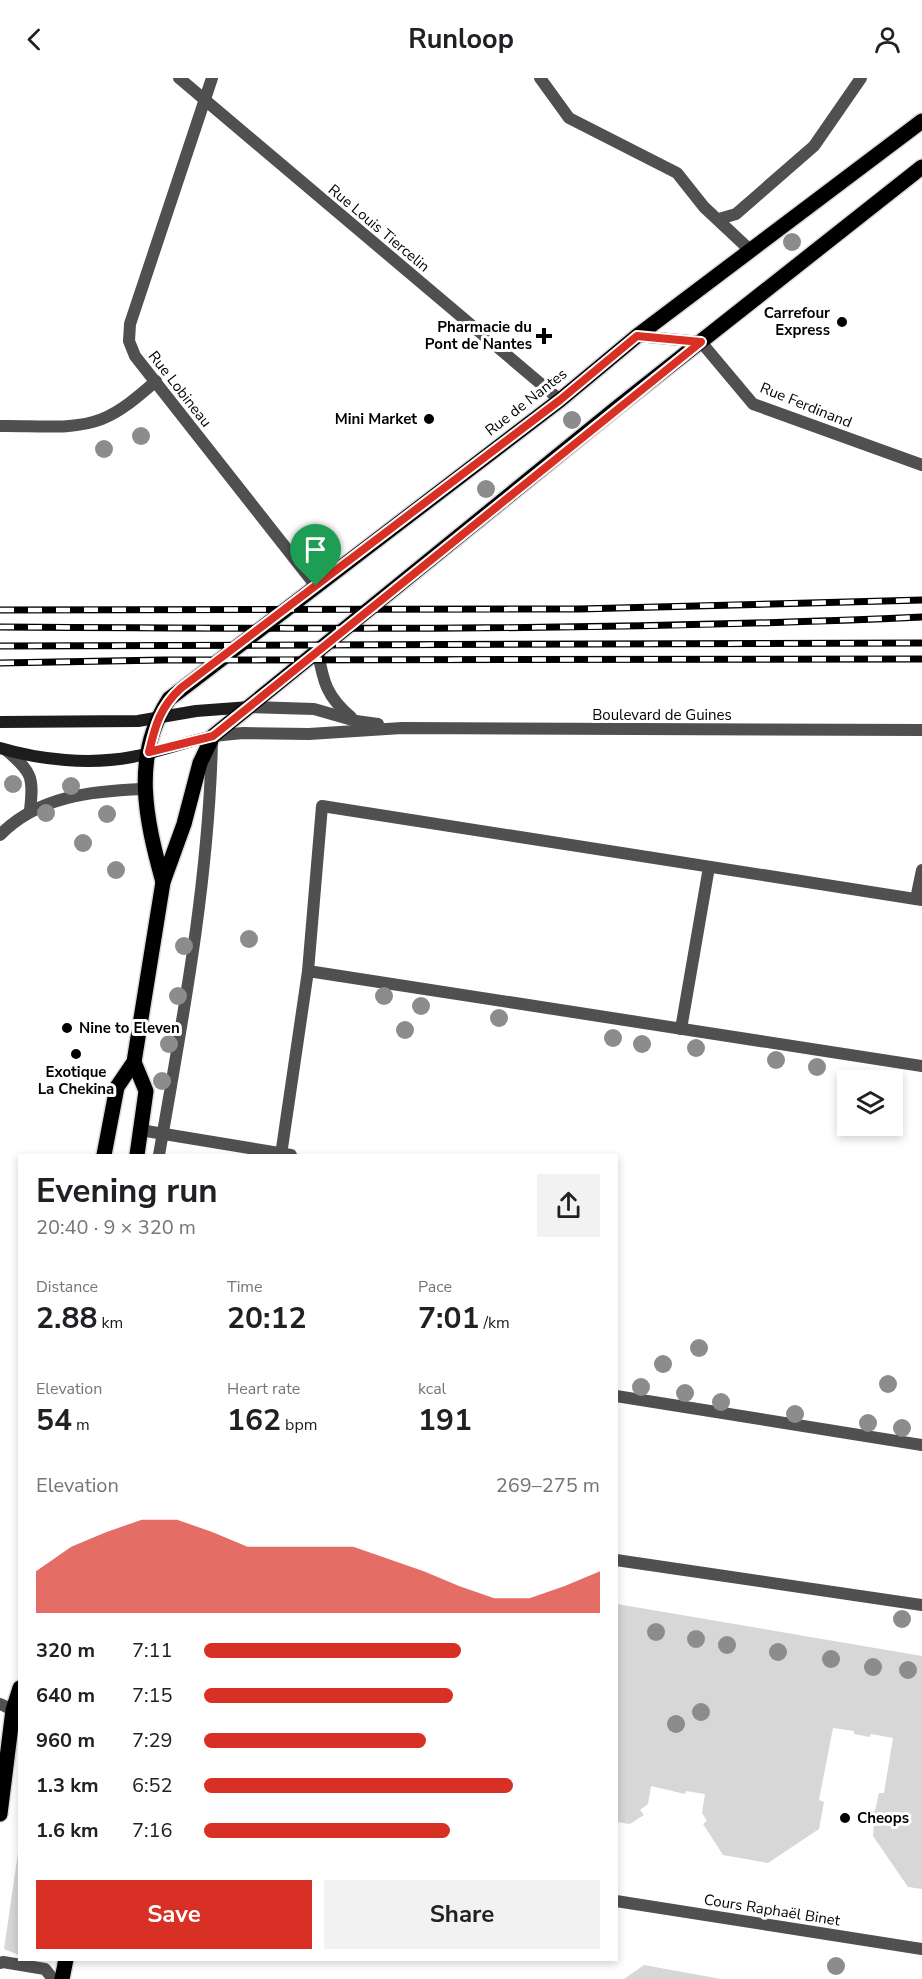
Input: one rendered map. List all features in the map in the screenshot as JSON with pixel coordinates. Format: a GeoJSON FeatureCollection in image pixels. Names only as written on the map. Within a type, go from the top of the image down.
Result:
{"type":"FeatureCollection","features":[{"type":"Feature","properties":{"kind":"main road","name":"Rue de Nantes"},"geometry":{"type":"LineString","coordinates":[[157,717],[169,699],[181,688],[560,400],[637,336],[922,122]]}},
{"type":"Feature","properties":{"kind":"main road"},"geometry":{"type":"LineString","coordinates":[[3,749],[48,760],[132,757],[213,736],[875,202],[922,167]]}},
{"type":"Feature","properties":{"kind":"main road"},"geometry":{"type":"LineString","coordinates":[[0,722],[91,724],[138,721],[250,707]]}},
{"type":"Feature","properties":{"kind":"main road"},"geometry":{"type":"LineString","coordinates":[[157,717],[143,789],[163,882]]}},
{"type":"Feature","properties":{"kind":"main road"},"geometry":{"type":"LineString","coordinates":[[104,1154],[117,1087],[134,1062],[163,882],[184,824],[200,763],[213,736]]}},
{"type":"Feature","properties":{"kind":"main road"},"geometry":{"type":"LineString","coordinates":[[134,1062],[146,1091],[137,1154]]}},
{"type":"Feature","properties":{"kind":"main road"},"geometry":{"type":"LineString","coordinates":[[0,1814],[7,1707],[18,1691]]}},
{"type":"Feature","properties":{"kind":"main road"},"geometry":{"type":"LineString","coordinates":[[62,1979],[66,1961]]}},
{"type":"Feature","properties":{"kind":"street","name":"Rue Louis Tiercelin"},"geometry":{"type":"LineString","coordinates":[[179,78],[560,400]]}},
{"type":"Feature","properties":{"kind":"street","name":"Rue Lobineau"},"geometry":{"type":"LineString","coordinates":[[212,78],[130,324],[129,341],[135,356],[316,586]]}},
{"type":"Feature","properties":{"kind":"street"},"geometry":{"type":"LineString","coordinates":[[540,78],[569,118],[677,173],[704,207],[751,251]]}},
{"type":"Feature","properties":{"kind":"street"},"geometry":{"type":"LineString","coordinates":[[719,219],[736,214],[814,147],[861,78]]}},
{"type":"Feature","properties":{"kind":"street"},"geometry":{"type":"LineString","coordinates":[[637,336],[701,342]]}},
{"type":"Feature","properties":{"kind":"street","name":"Rue Ferdinand"},"geometry":{"type":"LineString","coordinates":[[701,342],[753,404],[922,465]]}},
{"type":"Feature","properties":{"kind":"street"},"geometry":{"type":"LineString","coordinates":[[0,426],[82,424],[103,419],[120,410],[156,381]]}},
{"type":"Feature","properties":{"kind":"street"},"geometry":{"type":"LineString","coordinates":[[318,652],[331,698],[356,722]]}},
{"type":"Feature","properties":{"kind":"street","name":"Boulevard de Guines"},"geometry":{"type":"LineString","coordinates":[[250,707],[314,709],[356,722],[402,728]]}},
{"type":"Feature","properties":{"kind":"street","name":"Boulevard de Guines"},"geometry":{"type":"LineString","coordinates":[[213,736],[243,733],[309,734],[402,728],[922,730]]}},
{"type":"Feature","properties":{"kind":"street"},"geometry":{"type":"LineString","coordinates":[[159,1154],[198,924],[211,794],[213,736]]}},
{"type":"Feature","properties":{"kind":"street"},"geometry":{"type":"LineString","coordinates":[[3,749],[27,768],[31,777],[30,810]]}},
{"type":"Feature","properties":{"kind":"street"},"geometry":{"type":"LineString","coordinates":[[0,835],[30,810],[74,796],[143,789]]}},
{"type":"Feature","properties":{"kind":"street"},"geometry":{"type":"LineString","coordinates":[[140,1130],[285,1154],[308,971],[322,806],[919,900],[922,870]]}},
{"type":"Feature","properties":{"kind":"street"},"geometry":{"type":"LineString","coordinates":[[681,1029],[709,867]]}},
{"type":"Feature","properties":{"kind":"street"},"geometry":{"type":"LineString","coordinates":[[308,971],[922,1066]]}},
{"type":"Feature","properties":{"kind":"street"},"geometry":{"type":"LineString","coordinates":[[618,1395],[922,1445]]}},
{"type":"Feature","properties":{"kind":"street"},"geometry":{"type":"LineString","coordinates":[[618,1560],[922,1605]]}},
{"type":"Feature","properties":{"kind":"street","name":"Cours Raphaël Binet"},"geometry":{"type":"LineString","coordinates":[[618,1901],[922,1949]]}},
{"type":"Feature","properties":{"kind":"street"},"geometry":{"type":"LineString","coordinates":[[0,1963],[45,1969],[53,1979]]}},
{"type":"Feature","properties":{"kind":"shaded area"},"geometry":{"type":"Polygon","coordinates":[[[618,1604],[922,1656],[922,1889],[908,1887],[873,1836],[874,1825],[868,1824],[871,1811],[875,1811],[879,1793],[884,1793],[893,1738],[871,1734],[870,1737],[854,1734],[854,1731],[833,1728],[819,1800],[824,1802],[819,1829],[768,1863],[723,1855],[703,1824],[707,1821],[702,1813],[705,1794],[686,1791],[685,1794],[651,1786],[648,1804],[640,1810],[644,1815],[630,1824],[618,1822],[618,1604]]]}},
{"type":"Feature","properties":{"kind":"shaded area"},"geometry":{"type":"Polygon","coordinates":[[[18,1853],[18,1955],[4,1949],[18,1853]]]}},
{"type":"Feature","properties":{"kind":"shaded area"},"geometry":{"type":"Polygon","coordinates":[[[644,1965],[721,1979],[624,1979],[644,1965]]]}},
{"type":"Feature","properties":{"kind":"railway"},"geometry":{"type":"LineString","coordinates":[[0,610],[579,609],[922,600]]}},
{"type":"Feature","properties":{"kind":"railway"},"geometry":{"type":"LineString","coordinates":[[0,627],[576,627],[922,617]]}},
{"type":"Feature","properties":{"kind":"railway"},"geometry":{"type":"LineString","coordinates":[[0,646],[922,643]]}},
{"type":"Feature","properties":{"kind":"railway"},"geometry":{"type":"LineString","coordinates":[[0,663],[164,660],[922,659]]}},
{"type":"Feature","properties":{"kind":"place","name":"Carrefour Express"},"geometry":{"type":"Point","coordinates":[842,322]}},
{"type":"Feature","properties":{"kind":"place","name":"Pharmacie du Pont de Nantes"},"geometry":{"type":"Point","coordinates":[544,336]}},
{"type":"Feature","properties":{"kind":"place","name":"Mini Market"},"geometry":{"type":"Point","coordinates":[429,419]}},
{"type":"Feature","properties":{"kind":"place","name":"Nine to Eleven"},"geometry":{"type":"Point","coordinates":[67,1028]}},
{"type":"Feature","properties":{"kind":"place","name":"Exotique La Chekina"},"geometry":{"type":"Point","coordinates":[76,1054]}},
{"type":"Feature","properties":{"kind":"place","name":"Cheops"},"geometry":{"type":"Point","coordinates":[845,1818]}},
{"type":"Feature","properties":{"kind":"route"},"geometry":{"type":"LineString","coordinates":[[637,336],[701,342],[213,736],[149,752],[157,717],[169,699],[195,676],[316,586],[560,400],[637,336]]}}]}
